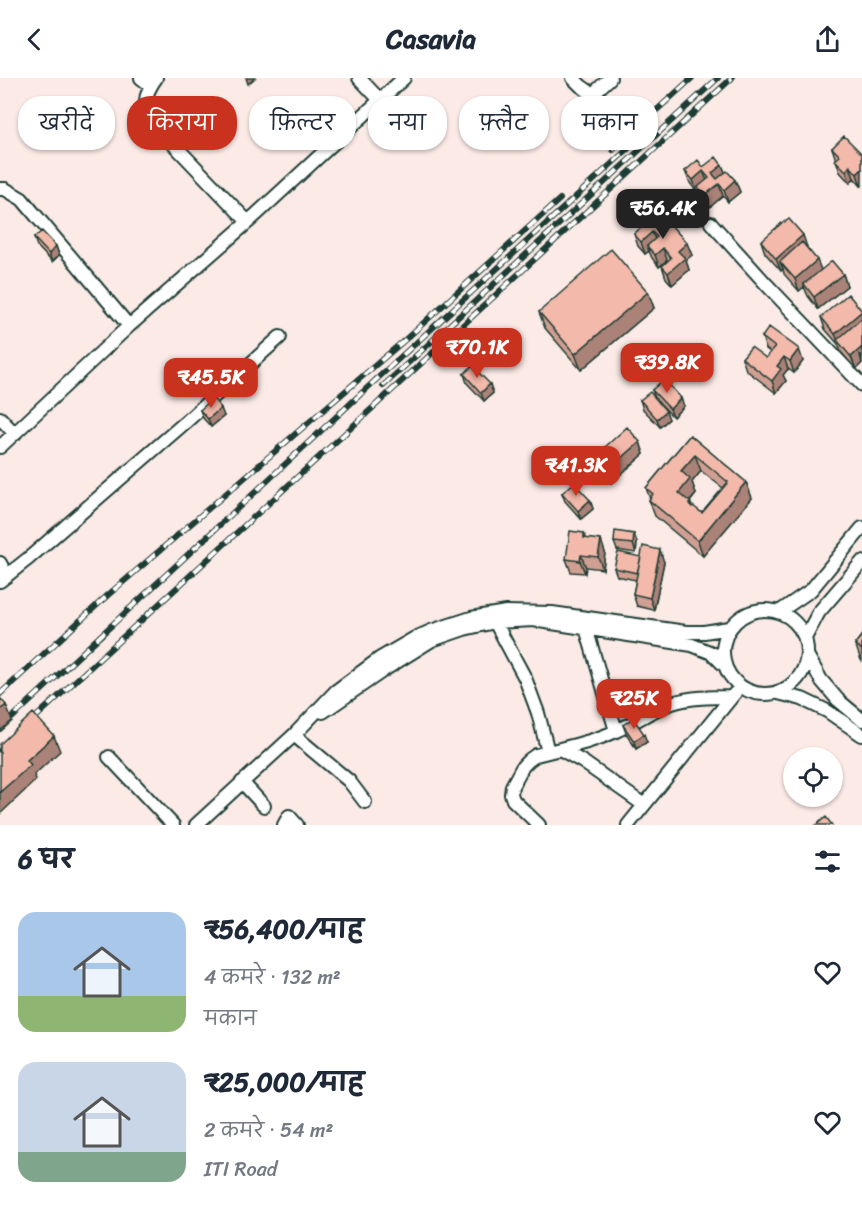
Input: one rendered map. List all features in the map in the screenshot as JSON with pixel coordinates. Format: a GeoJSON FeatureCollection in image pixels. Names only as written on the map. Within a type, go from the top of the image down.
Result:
{"type":"FeatureCollection","features":[{"type":"Feature","properties":{"kind":"street"},"geometry":{"type":"LineString","coordinates":[[359,78],[376,96]]}},
{"type":"Feature","properties":{"kind":"street"},"geometry":{"type":"LineString","coordinates":[[384,96],[404,78]]}},
{"type":"Feature","properties":{"kind":"street"},"geometry":{"type":"LineString","coordinates":[[573,78],[591,93],[610,78]]}},
{"type":"Feature","properties":{"kind":"street"},"geometry":{"type":"LineString","coordinates":[[149,80],[145,101],[148,116],[248,222]]}},
{"type":"Feature","properties":{"kind":"street"},"geometry":{"type":"LineString","coordinates":[[0,447],[368,111]]}},
{"type":"Feature","properties":{"kind":"street"},"geometry":{"type":"LineString","coordinates":[[0,189],[5,189],[22,199],[129,327]]}},
{"type":"Feature","properties":{"kind":"street"},"geometry":{"type":"LineString","coordinates":[[711,223],[862,385]]}},
{"type":"Feature","properties":{"kind":"street"},"geometry":{"type":"LineString","coordinates":[[2,577],[188,420],[280,337]]}},
{"type":"Feature","properties":{"kind":"street"},"geometry":{"type":"LineString","coordinates":[[0,418],[15,434]]}},
{"type":"Feature","properties":{"kind":"street"},"geometry":{"type":"LineString","coordinates":[[779,612],[811,590],[862,528]]}},
{"type":"Feature","properties":{"kind":"street"},"geometry":{"type":"LineString","coordinates":[[805,638],[819,612],[862,562]]}},
{"type":"Feature","properties":{"kind":"street"},"geometry":{"type":"LineString","coordinates":[[0,563],[2,577]]}},
{"type":"Feature","properties":{"kind":"street"},"geometry":{"type":"LineString","coordinates":[[309,721],[432,640],[495,622],[533,620],[692,645],[712,653],[723,664],[735,684],[747,692],[768,695],[789,687],[802,673],[807,655],[805,638],[795,623],[779,612],[762,610],[740,617],[729,628],[723,640],[723,664]]}},
{"type":"Feature","properties":{"kind":"street"},"geometry":{"type":"LineString","coordinates":[[196,825],[309,721],[336,691],[379,658],[431,630],[471,618],[506,612],[552,613],[686,632],[729,628]]}},
{"type":"Feature","properties":{"kind":"street"},"geometry":{"type":"LineString","coordinates":[[495,622],[525,678],[554,751],[583,762],[644,805]]}},
{"type":"Feature","properties":{"kind":"street"},"geometry":{"type":"LineString","coordinates":[[586,628],[616,731]]}},
{"type":"Feature","properties":{"kind":"street"},"geometry":{"type":"LineString","coordinates":[[807,655],[821,680],[838,700],[862,720]]}},
{"type":"Feature","properties":{"kind":"street"},"geometry":{"type":"LineString","coordinates":[[628,825],[740,687]]}},
{"type":"Feature","properties":{"kind":"street"},"geometry":{"type":"LineString","coordinates":[[778,693],[802,699],[827,711],[862,735]]}},
{"type":"Feature","properties":{"kind":"street"},"geometry":{"type":"LineString","coordinates":[[539,825],[513,800],[511,794],[512,786],[523,766],[536,755],[583,743],[616,731],[671,704],[692,698],[731,697]]}},
{"type":"Feature","properties":{"kind":"street"},"geometry":{"type":"LineString","coordinates":[[294,735],[349,781],[366,802]]}},
{"type":"Feature","properties":{"kind":"street"},"geometry":{"type":"LineString","coordinates":[[109,757],[173,825]]}},
{"type":"Feature","properties":{"kind":"street"},"geometry":{"type":"LineString","coordinates":[[242,782],[264,806]]}},
{"type":"Feature","properties":{"kind":"street"},"geometry":{"type":"LineString","coordinates":[[284,825],[289,816],[297,825]]}},
{"type":"Feature","properties":{"kind":"building"},"geometry":{"type":"Polygon","coordinates":[[[844,136],[862,154],[862,169],[857,174],[850,166],[846,171],[835,160],[840,156],[832,148],[844,136]]]}},
{"type":"Feature","properties":{"kind":"building"},"geometry":{"type":"Polygon","coordinates":[[[716,157],[722,165],[712,173],[717,179],[727,171],[735,180],[724,190],[719,184],[705,195],[698,187],[709,178],[703,171],[693,180],[685,171],[698,160],[703,167],[716,157]]]}},
{"type":"Feature","properties":{"kind":"building"},"geometry":{"type":"Polygon","coordinates":[[[659,212],[687,243],[678,251],[685,258],[668,273],[662,266],[671,258],[663,248],[655,255],[647,246],[657,237],[652,232],[641,242],[634,234],[659,212]]]}},
{"type":"Feature","properties":{"kind":"building"},"geometry":{"type":"Polygon","coordinates":[[[789,219],[803,235],[776,259],[761,241],[789,219]]]}},
{"type":"Feature","properties":{"kind":"building"},"geometry":{"type":"Polygon","coordinates":[[[42,231],[56,246],[49,254],[34,238],[42,231]]]}},
{"type":"Feature","properties":{"kind":"building"},"geometry":{"type":"Polygon","coordinates":[[[802,242],[817,260],[795,279],[780,262],[802,242]]]}},
{"type":"Feature","properties":{"kind":"building"},"geometry":{"type":"Polygon","coordinates":[[[611,249],[648,292],[575,354],[539,312],[611,249]]]}},
{"type":"Feature","properties":{"kind":"building"},"geometry":{"type":"Polygon","coordinates":[[[832,261],[843,274],[814,297],[804,284],[832,261]]]}},
{"type":"Feature","properties":{"kind":"building"},"geometry":{"type":"Polygon","coordinates":[[[848,294],[862,311],[835,334],[821,317],[848,294]]]}},
{"type":"Feature","properties":{"kind":"building"},"geometry":{"type":"Polygon","coordinates":[[[861,319],[862,347],[851,357],[837,340],[861,319]]]}},
{"type":"Feature","properties":{"kind":"building"},"geometry":{"type":"Polygon","coordinates":[[[769,327],[799,349],[790,361],[784,357],[777,366],[781,369],[772,381],[742,358],[751,347],[766,358],[775,347],[762,337],[769,327]]]}},
{"type":"Feature","properties":{"kind":"building"},"geometry":{"type":"Polygon","coordinates":[[[472,366],[490,384],[481,393],[464,374],[472,366]]]}},
{"type":"Feature","properties":{"kind":"building"},"geometry":{"type":"Polygon","coordinates":[[[664,379],[681,398],[670,409],[652,390],[664,379]]]}},
{"type":"Feature","properties":{"kind":"building"},"geometry":{"type":"Polygon","coordinates":[[[650,392],[666,411],[657,419],[640,400],[650,392]]]}},
{"type":"Feature","properties":{"kind":"building"},"geometry":{"type":"Polygon","coordinates":[[[213,398],[221,408],[208,419],[200,410],[213,398]]]}},
{"type":"Feature","properties":{"kind":"building"},"geometry":{"type":"Polygon","coordinates":[[[627,427],[640,442],[607,471],[594,457],[627,427]]]}},
{"type":"Feature","properties":{"kind":"building"},"geometry":{"type":"Polygon","coordinates":[[[690,435],[746,482],[698,541],[649,500],[653,494],[646,488],[690,435]],[[695,455],[681,471],[690,479],[679,493],[691,503],[689,504],[692,507],[702,513],[728,482],[695,455]]]}},
{"type":"Feature","properties":{"kind":"building"},"geometry":{"type":"Polygon","coordinates":[[[574,483],[590,500],[578,511],[562,493],[574,483]]]}},
{"type":"Feature","properties":{"kind":"building"},"geometry":{"type":"Polygon","coordinates":[[[570,531],[584,533],[584,538],[601,540],[598,557],[581,555],[580,561],[566,559],[570,531]]]}},
{"type":"Feature","properties":{"kind":"building"},"geometry":{"type":"Polygon","coordinates":[[[615,531],[634,534],[633,544],[614,542],[615,531]]]}},
{"type":"Feature","properties":{"kind":"building"},"geometry":{"type":"Polygon","coordinates":[[[643,546],[660,550],[650,598],[633,594],[643,546]]]}},
{"type":"Feature","properties":{"kind":"building"},"geometry":{"type":"Polygon","coordinates":[[[618,552],[641,557],[637,573],[614,568],[618,552]]]}},
{"type":"Feature","properties":{"kind":"building"},"geometry":{"type":"Polygon","coordinates":[[[862,635],[862,650],[855,644],[862,635]]]}},
{"type":"Feature","properties":{"kind":"building"},"geometry":{"type":"Polygon","coordinates":[[[0,698],[6,705],[0,710],[0,698]]]}},
{"type":"Feature","properties":{"kind":"building"},"geometry":{"type":"Polygon","coordinates":[[[33,713],[54,736],[27,760],[31,765],[0,792],[0,744],[33,713]]]}},
{"type":"Feature","properties":{"kind":"building"},"geometry":{"type":"Polygon","coordinates":[[[633,718],[644,734],[634,741],[623,725],[633,718]]]}},
{"type":"Feature","properties":{"kind":"building"},"geometry":{"type":"Polygon","coordinates":[[[826,817],[832,825],[816,825],[826,817]]]}},
{"type":"Feature","properties":{"kind":"railway"},"geometry":{"type":"LineString","coordinates":[[658,109],[692,78]]}},
{"type":"Feature","properties":{"kind":"railway"},"geometry":{"type":"LineString","coordinates":[[383,386],[718,78]]}},
{"type":"Feature","properties":{"kind":"railway"},"geometry":{"type":"LineString","coordinates":[[0,750],[732,78]]}},
{"type":"Feature","properties":{"kind":"railway"},"geometry":{"type":"LineString","coordinates":[[0,729],[627,150]]}},
{"type":"Feature","properties":{"kind":"railway"},"geometry":{"type":"LineString","coordinates":[[0,694],[108,595],[407,338],[560,199]]}}]}
